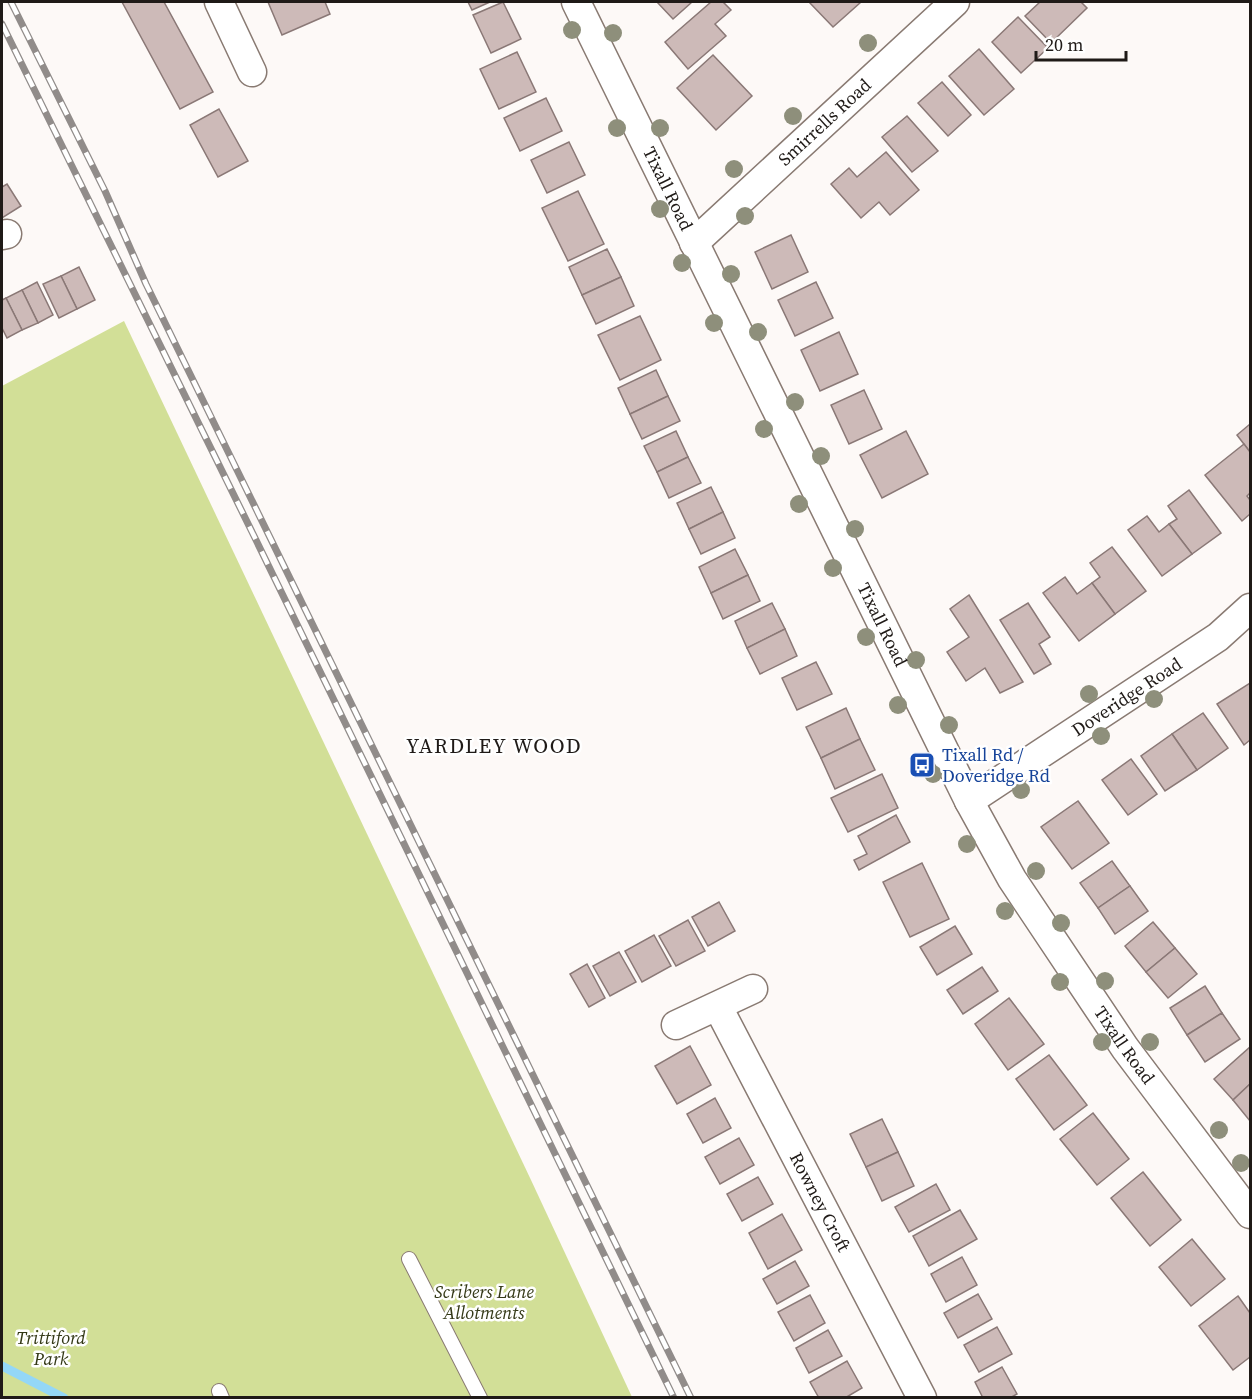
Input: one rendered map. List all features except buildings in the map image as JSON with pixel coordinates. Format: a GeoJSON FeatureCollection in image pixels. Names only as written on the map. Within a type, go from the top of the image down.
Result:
{"type":"FeatureCollection","features":[{"type":"Feature","properties":{"kind":"street"},"geometry":{"type":"LineString","coordinates":[[219,2],[252,72]]}},
{"type":"Feature","properties":{"kind":"street","name":"Tixall Road"},"geometry":{"type":"LineString","coordinates":[[576,2],[969,801],[1012,879],[1125,1048],[1251,1214]]}},
{"type":"Feature","properties":{"kind":"street","name":"Smirrells Road"},"geometry":{"type":"LineString","coordinates":[[694,243],[955,2]]}},
{"type":"Feature","properties":{"kind":"street","name":"Doveridge Road"},"geometry":{"type":"LineString","coordinates":[[969,801],[1218,637],[1251,608]]}},
{"type":"Feature","properties":{"kind":"street"},"geometry":{"type":"LineString","coordinates":[[676,1025],[753,989]]}},
{"type":"Feature","properties":{"kind":"street","name":"Rowney Croft"},"geometry":{"type":"LineString","coordinates":[[718,1006],[922,1398]]}},
{"type":"Feature","properties":{"kind":"lane"},"geometry":{"type":"LineString","coordinates":[[409,1259],[480,1398]]}},
{"type":"Feature","properties":{"kind":"green space"},"geometry":{"type":"Polygon","coordinates":[[[124,321],[632,1397],[2,1398],[2,386],[124,321]]]}},
{"type":"Feature","properties":{"kind":"waterway"},"geometry":{"type":"LineString","coordinates":[[2,1366],[64,1398]]}},
{"type":"Feature","properties":{"kind":"railway"},"geometry":{"type":"LineString","coordinates":[[11,2],[105,191],[146,284],[691,1398]]}},
{"type":"Feature","properties":{"kind":"railway"},"geometry":{"type":"LineString","coordinates":[[2,24],[674,1398]]}},
{"type":"Feature","properties":{"kind":"place","name":"Tixall Rd / Doveridge Rd"},"geometry":{"type":"Point","coordinates":[922,765]}},
{"type":"Feature","properties":{"kind":"district","name":"YARDLEY WOOD"},"geometry":{"type":"Point","coordinates":[494,746]}},
{"type":"Feature","properties":{"kind":"park label","name":"Scribers Lane Allotments"},"geometry":{"type":"Point","coordinates":[484,1302]}},
{"type":"Feature","properties":{"kind":"park label","name":"Trittiford Park"},"geometry":{"type":"Point","coordinates":[51,1348]}}]}
